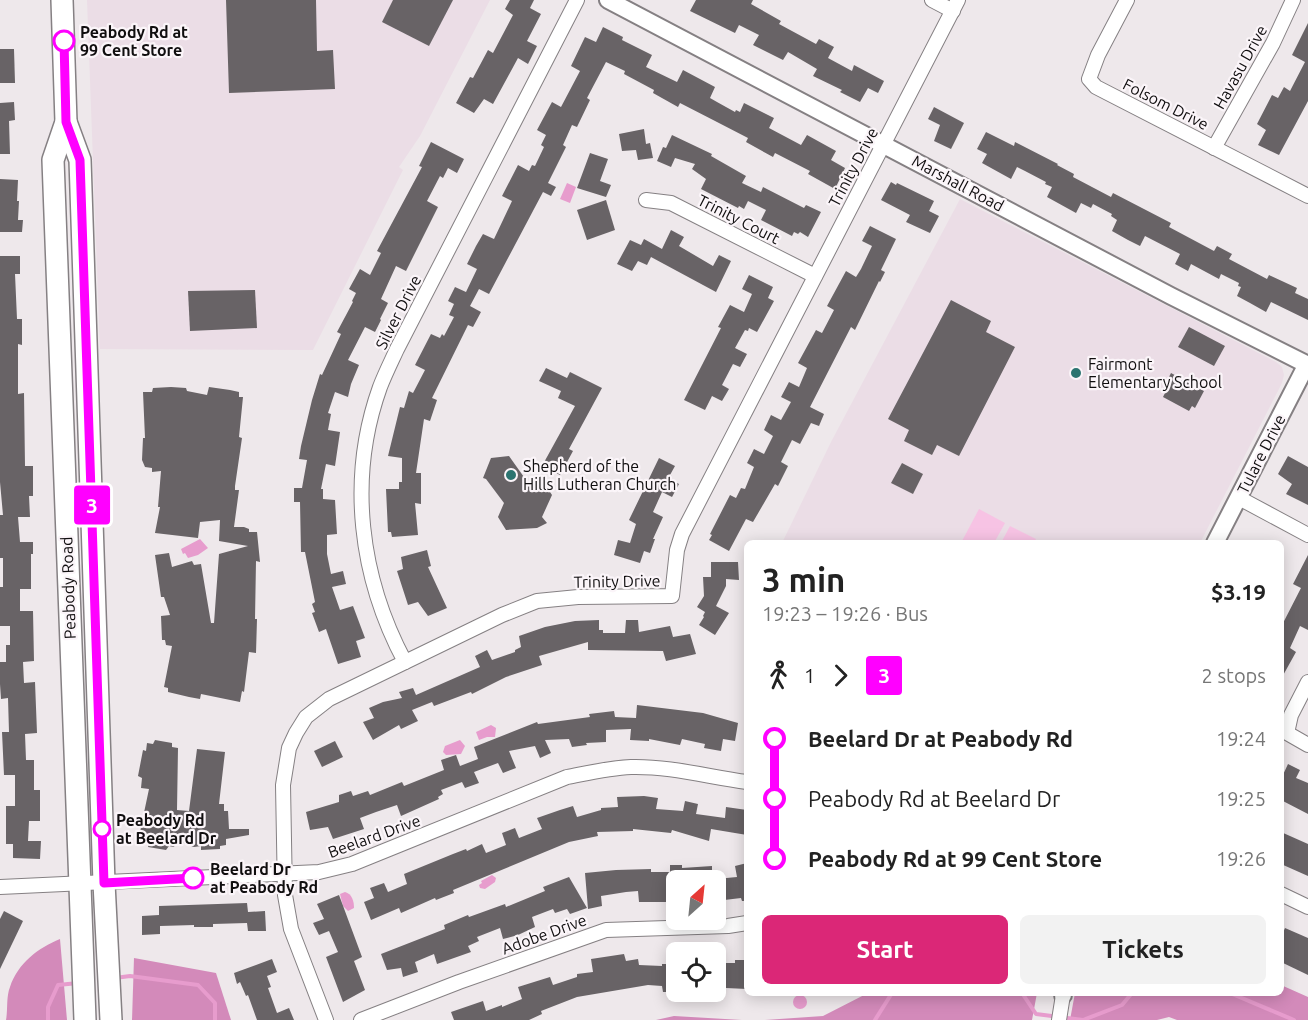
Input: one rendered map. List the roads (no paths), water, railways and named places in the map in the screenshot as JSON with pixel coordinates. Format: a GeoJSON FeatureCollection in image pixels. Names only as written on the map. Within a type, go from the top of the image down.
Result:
{"type":"FeatureCollection","features":[{"type":"Feature","properties":{"kind":"main road","name":"Peabody Road"},"geometry":{"type":"LineString","coordinates":[[62,0],[66,122],[80,160],[104,883],[111,1020]]}},
{"type":"Feature","properties":{"kind":"main road","name":"Peabody Road"},"geometry":{"type":"LineString","coordinates":[[66,122],[53,160],[85,1020]]}},
{"type":"Feature","properties":{"kind":"street","name":"Silver Drive"},"geometry":{"type":"LineString","coordinates":[[405,662],[376,593],[361,520],[361,480],[372,415],[380,387],[397,349],[578,0]]}},
{"type":"Feature","properties":{"kind":"street","name":"Marshall Road"},"geometry":{"type":"LineString","coordinates":[[608,0],[1307,365]]}},
{"type":"Feature","properties":{"kind":"street"},"geometry":{"type":"LineString","coordinates":[[932,0],[956,5]]}},
{"type":"Feature","properties":{"kind":"street","name":"Folsom Drive"},"geometry":{"type":"LineString","coordinates":[[1127,0],[1098,55],[1089,79],[1096,87],[1308,196]]}},
{"type":"Feature","properties":{"kind":"street","name":"Havasu Drive"},"geometry":{"type":"LineString","coordinates":[[1214,148],[1273,43],[1293,0]]}},
{"type":"Feature","properties":{"kind":"street","name":"Trinity Drive"},"geometry":{"type":"LineString","coordinates":[[284,875],[283,785],[290,748],[306,717],[329,699],[502,615],[537,602],[578,597],[672,596],[677,550],[682,534],[956,5]]}},
{"type":"Feature","properties":{"kind":"street","name":"Trinity Court"},"geometry":{"type":"LineString","coordinates":[[646,200],[671,203],[815,276]]}},
{"type":"Feature","properties":{"kind":"street","name":"Tulare Drive"},"geometry":{"type":"LineString","coordinates":[[1217,540],[1307,365]]}},
{"type":"Feature","properties":{"kind":"street"},"geometry":{"type":"LineString","coordinates":[[1239,498],[1308,535]]}},
{"type":"Feature","properties":{"kind":"street"},"geometry":{"type":"LineString","coordinates":[[1308,682],[1290,715],[1287,733],[1308,745]]}},
{"type":"Feature","properties":{"kind":"street","name":"Beelard Drive"},"geometry":{"type":"LineString","coordinates":[[0,888],[319,872],[352,864],[567,777],[602,770],[633,767],[671,770],[744,782]]}},
{"type":"Feature","properties":{"kind":"street"},"geometry":{"type":"LineString","coordinates":[[284,875],[291,929],[326,1020]]}},
{"type":"Feature","properties":{"kind":"street"},"geometry":{"type":"LineString","coordinates":[[1284,895],[1308,907]]}},
{"type":"Feature","properties":{"kind":"street","name":"Adobe Drive"},"geometry":{"type":"LineString","coordinates":[[362,1020],[606,930],[744,923]]}},
{"type":"Feature","properties":{"kind":"street"},"geometry":{"type":"LineString","coordinates":[[1059,1020],[1063,996]]}},
{"type":"Feature","properties":{"kind":"waterway"},"geometry":{"type":"LineString","coordinates":[[115,978],[130,976],[198,985],[215,1003],[215,1020]]}},
{"type":"Feature","properties":{"kind":"waterway"},"geometry":{"type":"LineString","coordinates":[[48,1020],[48,1007],[58,985],[78,983]]}},
{"type":"Feature","properties":{"kind":"waterway"},"geometry":{"type":"LineString","coordinates":[[875,1020],[890,996]]}},
{"type":"Feature","properties":{"kind":"waterway"},"geometry":{"type":"LineString","coordinates":[[1024,996],[1036,1014],[1083,1020],[1122,1005],[1130,996]]}},
{"type":"Feature","properties":{"kind":"waterway"},"geometry":{"type":"LineString","coordinates":[[1237,996],[1294,1020]]}},
{"type":"Feature","properties":{"kind":"place","name":"Peabody Rd at 99 Cent Store"},"geometry":{"type":"Point","coordinates":[64,41]}},
{"type":"Feature","properties":{"kind":"place","name":"Fairmont Elementary School"},"geometry":{"type":"Point","coordinates":[1076,373]}},
{"type":"Feature","properties":{"kind":"place","name":"Shepherd of the Hills Lutheran Church"},"geometry":{"type":"Point","coordinates":[511,475]}},
{"type":"Feature","properties":{"kind":"place","name":"Peabody Rd at Beelard Dr"},"geometry":{"type":"Point","coordinates":[102,829]}},
{"type":"Feature","properties":{"kind":"place","name":"Beelard Dr at Peabody Rd"},"geometry":{"type":"Point","coordinates":[193,878]}}]}
